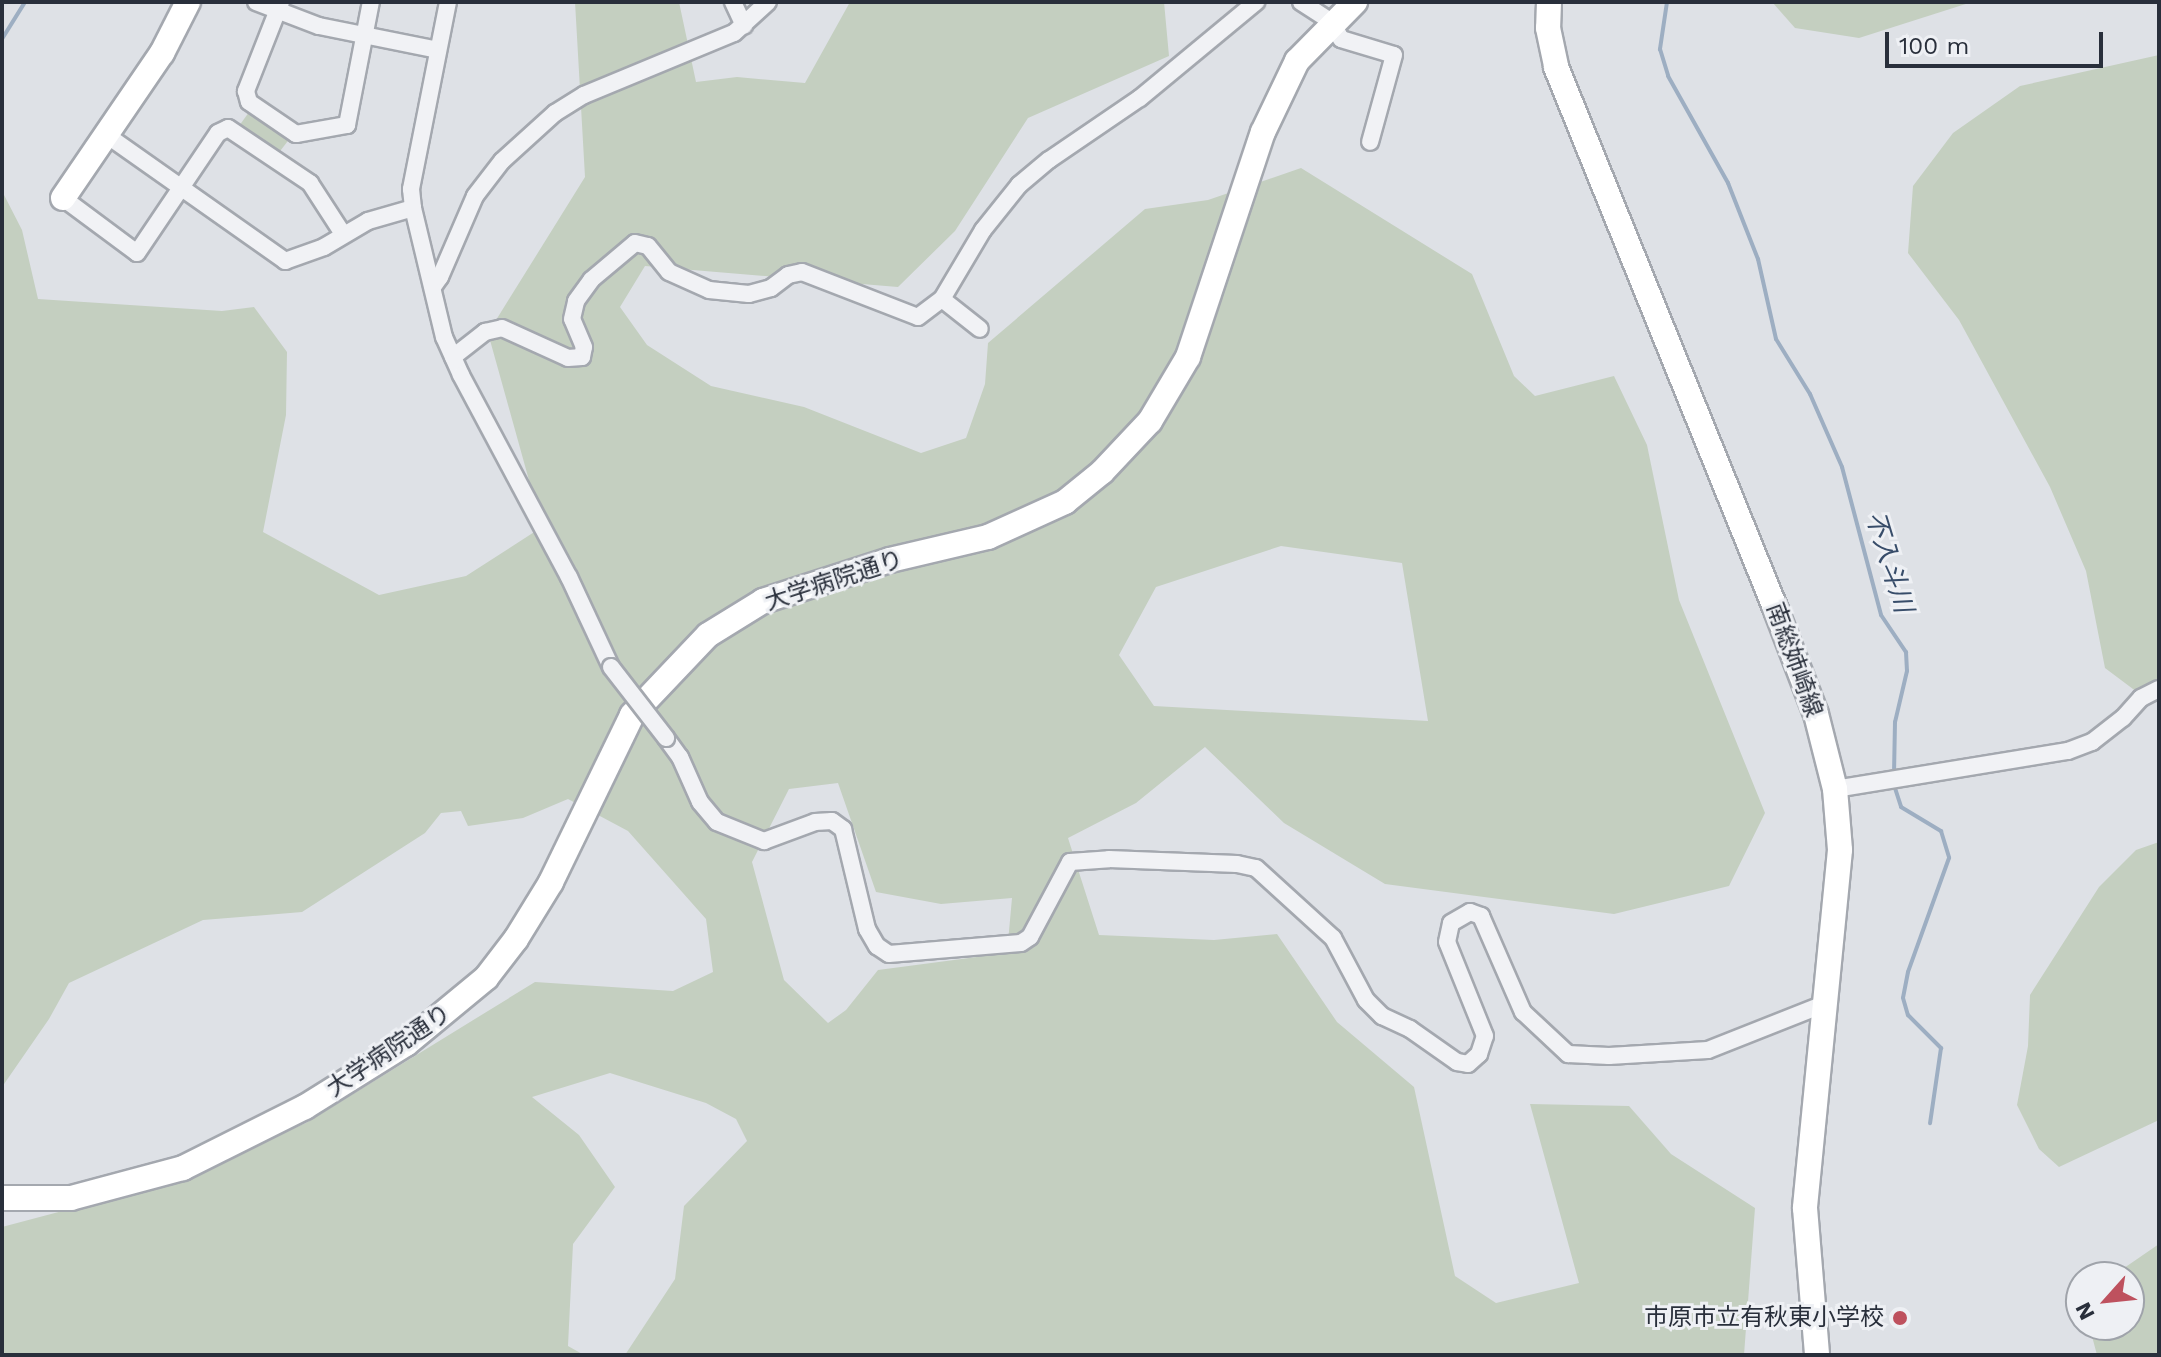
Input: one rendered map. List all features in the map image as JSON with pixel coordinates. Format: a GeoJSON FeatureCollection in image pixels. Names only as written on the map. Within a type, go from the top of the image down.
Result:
{"type":"FeatureCollection","features":[{"type":"Feature","properties":{"kind":"street"},"geometry":{"type":"LineString","coordinates":[[188,2],[162,53],[63,198],[137,253],[218,133],[228,128],[310,183],[343,234]]}},
{"type":"Feature","properties":{"kind":"street"},"geometry":{"type":"LineString","coordinates":[[256,2],[280,6],[364,37],[438,50]]}},
{"type":"Feature","properties":{"kind":"street"},"geometry":{"type":"LineString","coordinates":[[280,6],[246,91],[249,102],[296,134],[347,125],[371,2]]}},
{"type":"Feature","properties":{"kind":"street"},"geometry":{"type":"LineString","coordinates":[[448,2],[411,189],[413,208],[453,357],[569,577],[611,667],[680,757],[700,802],[717,822],[764,841],[815,822],[832,821],[843,829],[851,853],[864,921],[877,946],[889,954],[1021,943],[1030,937],[1070,862],[1109,859],[1237,864],[1256,868],[1333,938],[1366,1000],[1382,1016],[1410,1029],[1457,1062],[1468,1064],[1479,1054],[1485,1036],[1447,942],[1451,923],[1470,912],[1481,916],[1523,1012],[1568,1054],[1609,1056],[1708,1050],[1824,1004]]}},
{"type":"Feature","properties":{"kind":"street"},"geometry":{"type":"LineString","coordinates":[[733,2],[744,26]]}},
{"type":"Feature","properties":{"kind":"street"},"geometry":{"type":"LineString","coordinates":[[433,287],[475,196],[502,161],[555,113],[584,95],[744,26],[768,2]]}},
{"type":"Feature","properties":{"kind":"street"},"geometry":{"type":"LineString","coordinates":[[453,357],[494,328],[502,328],[568,358],[582,357],[584,347],[572,319],[576,301],[591,280],[635,243],[648,246],[669,272],[693,286],[727,294],[764,290],[794,272],[802,272],[918,317],[942,299],[983,230],[1019,185],[1049,160],[1130,106],[1256,2]]}},
{"type":"Feature","properties":{"kind":"street"},"geometry":{"type":"LineString","coordinates":[[1301,2],[1332,22],[1341,39],[1394,55],[1370,142]]}},
{"type":"Feature","properties":{"kind":"street","name":"大学病院通り"},"geometry":{"type":"LineString","coordinates":[[2,1198],[71,1198],[183,1168],[305,1107],[406,1044],[486,978],[516,939],[551,882],[632,715],[708,635],[763,601],[890,560],[988,537],[1065,502],[1102,472],[1150,421],[1188,357],[1263,132],[1297,61],[1355,2]]}},
{"type":"Feature","properties":{"kind":"street","name":"南総姉崎線"},"geometry":{"type":"LineString","coordinates":[[1549,2],[1548,28],[1556,67],[1776,610],[1816,714],[1835,789],[1840,850],[1805,1208],[1817,1355]]}},
{"type":"Feature","properties":{"kind":"street"},"geometry":{"type":"LineString","coordinates":[[108,136],[285,261],[324,247],[368,221],[413,208]]}},
{"type":"Feature","properties":{"kind":"street"},"geometry":{"type":"LineString","coordinates":[[942,299],[980,329]]}},
{"type":"Feature","properties":{"kind":"street"},"geometry":{"type":"LineString","coordinates":[[1835,789],[2068,751],[2092,742],[2123,718],[2141,698],[2159,689]]}},
{"type":"Feature","properties":{"kind":"green space"},"geometry":{"type":"Polygon","coordinates":[[[575,2],[679,2],[696,82],[737,77],[805,83],[850,2],[1164,2],[1169,56],[1028,118],[955,231],[898,287],[645,266],[620,307],[647,345],[711,386],[804,407],[921,453],[966,438],[985,384],[988,343],[1145,209],[1208,200],[1301,168],[1472,274],[1514,376],[1535,396],[1614,376],[1647,445],[1679,600],[1765,813],[1729,886],[1614,914],[1385,884],[1284,823],[1205,747],[1136,803],[1068,838],[1099,935],[1214,940],[1277,934],[1337,1022],[1414,1087],[1455,1276],[1496,1303],[1579,1283],[1530,1104],[1629,1106],[1671,1154],[1755,1208],[1744,1355],[625,1355],[675,1279],[684,1206],[747,1141],[736,1119],[706,1103],[610,1073],[532,1097],[579,1135],[615,1187],[573,1244],[568,1346],[584,1355],[2,1355],[2,1227],[168,1183],[306,1123],[535,982],[673,991],[713,972],[706,919],[628,831],[568,799],[523,818],[468,826],[461,811],[441,813],[425,833],[302,912],[203,920],[69,983],[49,1019],[2,1087],[2,191],[22,230],[38,299],[222,311],[254,307],[287,352],[286,415],[263,532],[379,595],[466,576],[542,527],[488,333],[585,177],[575,2]],[[1281,546],[1156,587],[1119,655],[1154,706],[1428,721],[1402,563],[1281,546]],[[838,783],[789,789],[752,862],[784,980],[828,1023],[846,1010],[878,970],[1007,953],[1012,898],[941,904],[876,892],[838,783]]]}},
{"type":"Feature","properties":{"kind":"green space"},"geometry":{"type":"Polygon","coordinates":[[[1972,2],[1859,38],[1795,28],[1773,3],[1972,2]]]}},
{"type":"Feature","properties":{"kind":"green space"},"geometry":{"type":"Polygon","coordinates":[[[2159,55],[2159,688],[2137,692],[2105,668],[2086,571],[2050,487],[1959,320],[1908,253],[1913,186],[1953,133],[2020,86],[2159,55]]]}},
{"type":"Feature","properties":{"kind":"green space"},"geometry":{"type":"Polygon","coordinates":[[[252,108],[291,137],[277,155],[239,126],[252,108]]]}},
{"type":"Feature","properties":{"kind":"green space"},"geometry":{"type":"Polygon","coordinates":[[[2159,842],[2159,1120],[2059,1167],[2039,1149],[2017,1105],[2028,1046],[2030,995],[2099,887],[2136,850],[2159,842]]]}},
{"type":"Feature","properties":{"kind":"green space"},"geometry":{"type":"Polygon","coordinates":[[[2159,1244],[2159,1355],[2097,1355],[2093,1341],[2145,1341],[2145,1261],[2134,1261],[2159,1244]]]}},
{"type":"Feature","properties":{"kind":"waterway"},"geometry":{"type":"LineString","coordinates":[[2,39],[25,2]]}},
{"type":"Feature","properties":{"kind":"waterway","name":"不入斗川"},"geometry":{"type":"LineString","coordinates":[[1667,2],[1660,49],[1668,76],[1728,183],[1758,259],[1776,339],[1810,394],[1842,467],[1881,615],[1906,652],[1907,671],[1895,722],[1894,776]]}},
{"type":"Feature","properties":{"kind":"waterway","name":"不入斗川"},"geometry":{"type":"LineString","coordinates":[[1894,785],[1901,807],[1941,831],[1949,858],[1908,972],[1903,998],[1908,1015],[1941,1048],[1930,1123]]}},
{"type":"Feature","properties":{"kind":"place","name":"市原市立有秋東小学校"},"geometry":{"type":"Point","coordinates":[1900,1318]}}]}
